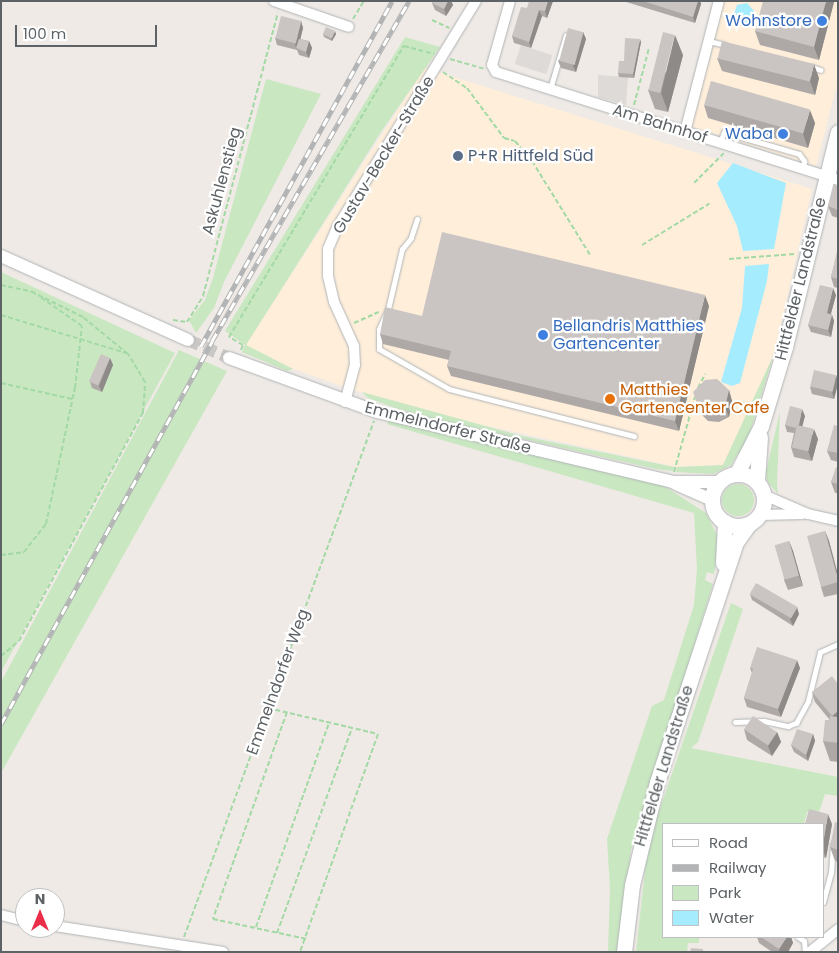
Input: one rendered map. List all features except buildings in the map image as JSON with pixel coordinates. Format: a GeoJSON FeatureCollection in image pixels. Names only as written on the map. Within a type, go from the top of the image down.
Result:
{"type":"FeatureCollection","features":[{"type":"Feature","properties":{"kind":"main road","name":"Hittfelder Landstraße"},"geometry":{"type":"LineString","coordinates":[[624,952],[642,833],[736,542],[754,520],[764,495],[757,480],[761,426],[808,253],[832,178],[838,132]]}},
{"type":"Feature","properties":{"kind":"main road","name":"Hittfelder Landstraße"},"geometry":{"type":"LineString","coordinates":[[737,473],[761,426]]}},
{"type":"Feature","properties":{"kind":"main road"},"geometry":{"type":"LineString","coordinates":[[754,520],[740,526],[724,522],[718,517],[712,500],[718,482],[737,473],[757,480]]}},
{"type":"Feature","properties":{"kind":"main road","name":"Hittfelder Landstraße"},"geometry":{"type":"LineString","coordinates":[[721,585],[724,522]]}},
{"type":"Feature","properties":{"kind":"street","name":"Gustav-Becker-Straße"},"geometry":{"type":"LineString","coordinates":[[345,402],[354,365],[354,346],[332,293],[328,250],[338,226],[476,1]]}},
{"type":"Feature","properties":{"kind":"street"},"geometry":{"type":"LineString","coordinates":[[496,72],[492,65],[510,1]]}},
{"type":"Feature","properties":{"kind":"street"},"geometry":{"type":"LineString","coordinates":[[685,132],[719,1]]}},
{"type":"Feature","properties":{"kind":"street"},"geometry":{"type":"LineString","coordinates":[[277,2],[349,26]]}},
{"type":"Feature","properties":{"kind":"street","name":"Am Bahnhof"},"geometry":{"type":"LineString","coordinates":[[496,72],[832,178]]}},
{"type":"Feature","properties":{"kind":"street"},"geometry":{"type":"LineString","coordinates":[[1,256],[188,340]]}},
{"type":"Feature","properties":{"kind":"street","name":"Emmelndorfer Straße"},"geometry":{"type":"LineString","coordinates":[[234,356],[345,402],[377,412],[672,482],[712,500]]}},
{"type":"Feature","properties":{"kind":"street","name":"Emmelndorfer Straße"},"geometry":{"type":"LineString","coordinates":[[672,482],[718,482]]}},
{"type":"Feature","properties":{"kind":"street"},"geometry":{"type":"LineString","coordinates":[[764,495],[808,514],[838,521]]}},
{"type":"Feature","properties":{"kind":"street"},"geometry":{"type":"LineString","coordinates":[[754,520],[808,514]]}},
{"type":"Feature","properties":{"kind":"street"},"geometry":{"type":"LineString","coordinates":[[1,915],[15,918]]}},
{"type":"Feature","properties":{"kind":"street"},"geometry":{"type":"LineString","coordinates":[[65,928],[181,948],[223,952]]}},
{"type":"Feature","properties":{"kind":"street"},"geometry":{"type":"LineString","coordinates":[[810,952],[838,929]]}},
{"type":"Feature","properties":{"kind":"lane"},"geometry":{"type":"LineString","coordinates":[[550,89],[566,35]]}},
{"type":"Feature","properties":{"kind":"lane"},"geometry":{"type":"LineString","coordinates":[[709,41],[737,48]]}},
{"type":"Feature","properties":{"kind":"lane"},"geometry":{"type":"LineString","coordinates":[[802,65],[821,70]]}},
{"type":"Feature","properties":{"kind":"lane"},"geometry":{"type":"LineString","coordinates":[[720,143],[724,132],[799,154],[804,161],[803,169]]}},
{"type":"Feature","properties":{"kind":"lane"},"geometry":{"type":"LineString","coordinates":[[417,219],[411,238],[402,248],[388,309],[379,329],[379,349],[449,390],[634,436]]}},
{"type":"Feature","properties":{"kind":"lane"},"geometry":{"type":"LineString","coordinates":[[735,722],[764,721],[788,726],[796,723],[808,701],[820,652],[838,644]]}},
{"type":"Feature","properties":{"kind":"lane"},"geometry":{"type":"LineString","coordinates":[[824,898],[831,873],[830,856],[834,840]]}},
{"type":"Feature","properties":{"kind":"lane"},"geometry":{"type":"LineString","coordinates":[[805,939],[805,952]]}},
{"type":"Feature","properties":{"kind":"path"},"geometry":{"type":"LineString","coordinates":[[349,26],[364,1]]}},
{"type":"Feature","properties":{"kind":"path","name":"Askuhlenstieg"},"geometry":{"type":"LineString","coordinates":[[148,322],[156,319],[187,322],[203,296],[277,2]]}},
{"type":"Feature","properties":{"kind":"path"},"geometry":{"type":"LineString","coordinates":[[432,20],[458,32]]}},
{"type":"Feature","properties":{"kind":"path"},"geometry":{"type":"LineString","coordinates":[[234,356],[243,345],[229,337],[404,46],[496,72]]}},
{"type":"Feature","properties":{"kind":"path"},"geometry":{"type":"LineString","coordinates":[[632,115],[649,48]]}},
{"type":"Feature","properties":{"kind":"path"},"geometry":{"type":"LineString","coordinates":[[443,72],[468,88],[504,138],[515,141],[532,161],[590,255]]}},
{"type":"Feature","properties":{"kind":"path"},"geometry":{"type":"LineString","coordinates":[[694,183],[732,146]]}},
{"type":"Feature","properties":{"kind":"path"},"geometry":{"type":"LineString","coordinates":[[642,245],[709,204]]}},
{"type":"Feature","properties":{"kind":"path"},"geometry":{"type":"LineString","coordinates":[[728,259],[808,253]]}},
{"type":"Feature","properties":{"kind":"path"},"geometry":{"type":"LineString","coordinates":[[1,285],[32,292],[83,317],[128,354],[145,382],[143,413],[19,641],[1,656]]}},
{"type":"Feature","properties":{"kind":"path"},"geometry":{"type":"LineString","coordinates":[[1,555],[24,552],[46,524],[72,399],[82,326],[32,292]]}},
{"type":"Feature","properties":{"kind":"path"},"geometry":{"type":"LineString","coordinates":[[347,326],[388,309]]}},
{"type":"Feature","properties":{"kind":"path"},"geometry":{"type":"LineString","coordinates":[[1,315],[128,354]]}},
{"type":"Feature","properties":{"kind":"path"},"geometry":{"type":"LineString","coordinates":[[672,482],[700,380],[705,374]]}},
{"type":"Feature","properties":{"kind":"path"},"geometry":{"type":"LineString","coordinates":[[1,383],[72,399]]}},
{"type":"Feature","properties":{"kind":"path","name":"Emmelndorfer Weg"},"geometry":{"type":"LineString","coordinates":[[181,948],[377,412]]}},
{"type":"Feature","properties":{"kind":"path"},"geometry":{"type":"LineString","coordinates":[[268,708],[378,734],[378,740],[307,939],[300,952]]}},
{"type":"Feature","properties":{"kind":"path"},"geometry":{"type":"LineString","coordinates":[[287,712],[214,919],[307,939]]}},
{"type":"Feature","properties":{"kind":"path"},"geometry":{"type":"LineString","coordinates":[[256,928],[329,722]]}},
{"type":"Feature","properties":{"kind":"path"},"geometry":{"type":"LineString","coordinates":[[277,933],[352,728]]}},
{"type":"Feature","properties":{"kind":"shaded area"},"geometry":{"type":"Polygon","coordinates":[[[721,1],[838,1],[838,81],[816,166],[687,125],[721,1]]]}},
{"type":"Feature","properties":{"kind":"shaded area"},"geometry":{"type":"Polygon","coordinates":[[[521,45],[552,55],[546,74],[515,64],[521,45]]]}},
{"type":"Feature","properties":{"kind":"shaded area"},"geometry":{"type":"Polygon","coordinates":[[[425,68],[812,189],[774,354],[723,465],[677,467],[445,417],[353,390],[291,368],[245,346],[425,68]]]}},
{"type":"Feature","properties":{"kind":"shaded area"},"geometry":{"type":"Polygon","coordinates":[[[598,75],[628,77],[626,105],[598,97],[598,75]]]}},
{"type":"Feature","properties":{"kind":"green space"},"geometry":{"type":"Polygon","coordinates":[[[405,37],[440,47],[381,132],[246,345],[293,369],[287,371],[242,352],[245,345],[225,331],[405,37]]]}},
{"type":"Feature","properties":{"kind":"green space"},"geometry":{"type":"Polygon","coordinates":[[[266,79],[321,94],[224,282],[214,308],[196,333],[189,320],[205,300],[213,278],[266,79]]]}},
{"type":"Feature","properties":{"kind":"green space"},"geometry":{"type":"Polygon","coordinates":[[[1,272],[175,353],[1,672],[1,272]]]}},
{"type":"Feature","properties":{"kind":"green space"},"geometry":{"type":"Polygon","coordinates":[[[179,350],[227,371],[1,773],[1,682],[179,350]]]}},
{"type":"Feature","properties":{"kind":"green space"},"geometry":{"type":"Polygon","coordinates":[[[774,354],[743,455],[738,453],[731,465],[713,474],[676,472],[677,467],[723,465],[774,354]]]}},
{"type":"Feature","properties":{"kind":"green space"},"geometry":{"type":"Polygon","coordinates":[[[362,392],[518,435],[674,467],[673,471],[656,469],[444,421],[395,408],[368,398],[362,392]]]}},
{"type":"Feature","properties":{"kind":"green space"},"geometry":{"type":"Polygon","coordinates":[[[780,411],[778,494],[767,481],[766,472],[780,411]]]}},
{"type":"Feature","properties":{"kind":"green space"},"geometry":{"type":"Polygon","coordinates":[[[389,421],[664,486],[706,513],[719,539],[714,574],[707,572],[705,580],[713,584],[631,850],[618,952],[608,952],[610,889],[607,839],[652,706],[664,700],[694,605],[697,569],[694,513],[387,424],[389,421]]]}},
{"type":"Feature","properties":{"kind":"green space"},"geometry":{"type":"Polygon","coordinates":[[[738,484],[744,485],[749,489],[753,494],[753,506],[749,511],[744,515],[738,516],[732,515],[727,511],[723,506],[722,500],[723,494],[727,489],[732,485],[738,484]]]}},
{"type":"Feature","properties":{"kind":"green space"},"geometry":{"type":"Polygon","coordinates":[[[731,603],[743,609],[698,742],[691,748],[838,777],[838,796],[825,794],[818,815],[807,812],[804,823],[662,823],[662,938],[699,938],[699,943],[688,943],[687,952],[636,952],[646,862],[657,817],[731,603]]]}},
{"type":"Feature","properties":{"kind":"water"},"geometry":{"type":"Polygon","coordinates":[[[747,3],[754,11],[751,26],[741,24],[734,14],[737,5],[747,3]]]}},
{"type":"Feature","properties":{"kind":"water"},"geometry":{"type":"Polygon","coordinates":[[[733,163],[786,183],[774,249],[743,251],[737,226],[717,183],[733,163]]]}},
{"type":"Feature","properties":{"kind":"water"},"geometry":{"type":"Polygon","coordinates":[[[769,264],[767,281],[740,383],[732,386],[721,382],[742,308],[745,266],[769,264]]]}},
{"type":"Feature","properties":{"kind":"tunnel"},"geometry":{"type":"LineString","coordinates":[[188,340],[229,358]]}},
{"type":"Feature","properties":{"kind":"railway"},"geometry":{"type":"LineString","coordinates":[[201,346],[392,1]]}},
{"type":"Feature","properties":{"kind":"railway"},"geometry":{"type":"LineString","coordinates":[[1,724],[212,341],[409,1]]}},
{"type":"Feature","properties":{"kind":"place","name":"Wohnstore"},"geometry":{"type":"Point","coordinates":[822,21]}},
{"type":"Feature","properties":{"kind":"place","name":"Waba"},"geometry":{"type":"Point","coordinates":[783,134]}},
{"type":"Feature","properties":{"kind":"place","name":"P+R Hittfeld Süd"},"geometry":{"type":"Point","coordinates":[458,156]}},
{"type":"Feature","properties":{"kind":"place","name":"Bellandris Matthies Gartencenter"},"geometry":{"type":"Point","coordinates":[543,335]}},
{"type":"Feature","properties":{"kind":"place","name":"Matthies Gartencenter Cafe"},"geometry":{"type":"Point","coordinates":[610,399]}}]}
